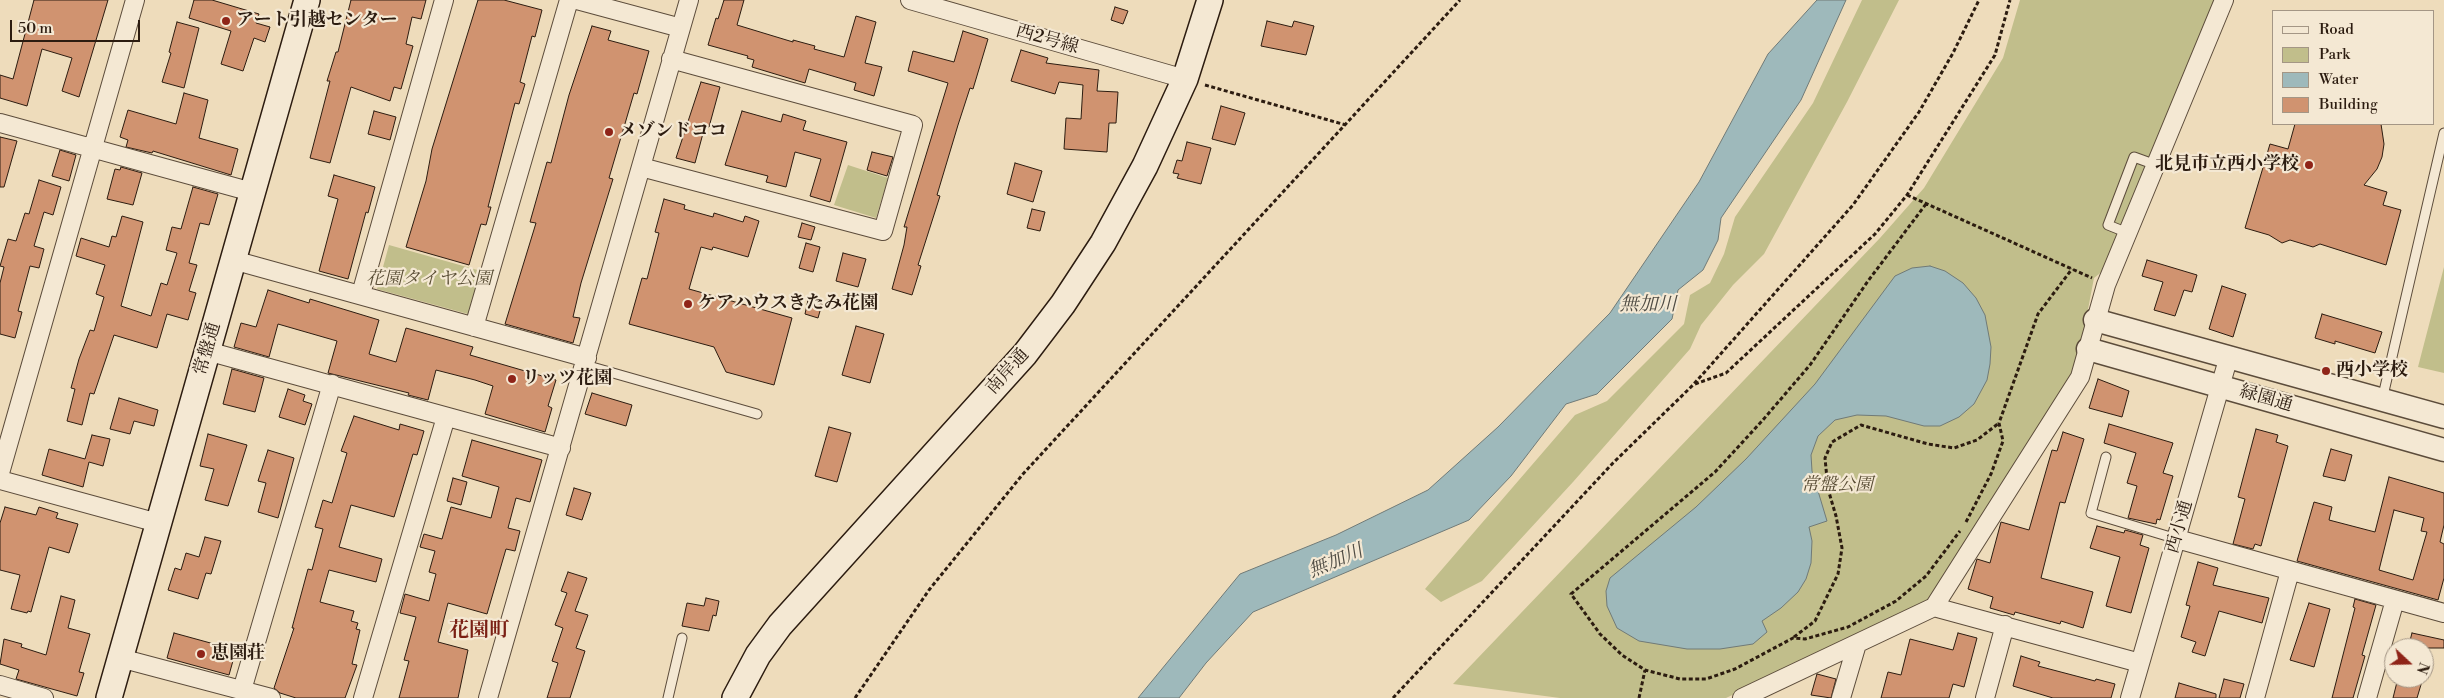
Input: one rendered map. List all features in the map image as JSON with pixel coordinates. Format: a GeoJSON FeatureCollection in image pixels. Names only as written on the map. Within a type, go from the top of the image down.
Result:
{"type":"FeatureCollection","features":[{"type":"Feature","properties":{"kind":"main road","name":"常盤通"},"geometry":{"type":"LineString","coordinates":[[109,698],[307,0]]}},
{"type":"Feature","properties":{"kind":"main road","name":"南岸通"},"geometry":{"type":"LineString","coordinates":[[735,698],[758,655],[780,625],[1025,354],[1062,304],[1103,243],[1145,166],[1185,79],[1210,0]]}},
{"type":"Feature","properties":{"kind":"street"},"geometry":{"type":"LineString","coordinates":[[0,473],[135,0]]}},
{"type":"Feature","properties":{"kind":"street"},"geometry":{"type":"LineString","coordinates":[[361,294],[444,0]]}},
{"type":"Feature","properties":{"kind":"street"},"geometry":{"type":"LineString","coordinates":[[474,327],[569,0]]}},
{"type":"Feature","properties":{"kind":"street"},"geometry":{"type":"LineString","coordinates":[[577,0],[680,28]]}},
{"type":"Feature","properties":{"kind":"street"},"geometry":{"type":"LineString","coordinates":[[488,698],[689,0]]}},
{"type":"Feature","properties":{"kind":"street","name":"西2号線"},"geometry":{"type":"LineString","coordinates":[[910,0],[1185,79]]}},
{"type":"Feature","properties":{"kind":"street"},"geometry":{"type":"LineString","coordinates":[[1742,698],[1934,607],[2080,377],[2106,284],[2224,0]]}},
{"type":"Feature","properties":{"kind":"street"},"geometry":{"type":"LineString","coordinates":[[641,167],[883,231],[913,125],[671,59]]}},
{"type":"Feature","properties":{"kind":"street"},"geometry":{"type":"LineString","coordinates":[[0,123],[252,192]]}},
{"type":"Feature","properties":{"kind":"street"},"geometry":{"type":"LineString","coordinates":[[233,260],[361,294],[586,361]]}},
{"type":"Feature","properties":{"kind":"street","name":"緑園通"},"geometry":{"type":"LineString","coordinates":[[2095,320],[2444,417]]}},
{"type":"Feature","properties":{"kind":"street","name":"緑園通"},"geometry":{"type":"LineString","coordinates":[[2088,349],[2444,450]]}},
{"type":"Feature","properties":{"kind":"street"},"geometry":{"type":"LineString","coordinates":[[207,351],[561,448]]}},
{"type":"Feature","properties":{"kind":"street","name":"西小通"},"geometry":{"type":"LineString","coordinates":[[2130,698],[2229,356]]}},
{"type":"Feature","properties":{"kind":"street"},"geometry":{"type":"LineString","coordinates":[[242,690],[332,384]]}},
{"type":"Feature","properties":{"kind":"street"},"geometry":{"type":"LineString","coordinates":[[363,698],[446,417]]}},
{"type":"Feature","properties":{"kind":"street"},"geometry":{"type":"LineString","coordinates":[[0,480],[158,523]]}},
{"type":"Feature","properties":{"kind":"street"},"geometry":{"type":"LineString","coordinates":[[2177,539],[2444,613]]}},
{"type":"Feature","properties":{"kind":"street"},"geometry":{"type":"LineString","coordinates":[[2254,698],[2290,571]]}},
{"type":"Feature","properties":{"kind":"street"},"geometry":{"type":"LineString","coordinates":[[2367,698],[2395,600]]}},
{"type":"Feature","properties":{"kind":"street"},"geometry":{"type":"LineString","coordinates":[[1934,607],[2006,625],[2140,663]]}},
{"type":"Feature","properties":{"kind":"street"},"geometry":{"type":"LineString","coordinates":[[1984,698],[2006,625]]}},
{"type":"Feature","properties":{"kind":"street"},"geometry":{"type":"LineString","coordinates":[[1841,698],[1857,644]]}},
{"type":"Feature","properties":{"kind":"street"},"geometry":{"type":"LineString","coordinates":[[120,658],[271,698]]}},
{"type":"Feature","properties":{"kind":"street"},"geometry":{"type":"LineString","coordinates":[[0,685],[41,698]]}},
{"type":"Feature","properties":{"kind":"lane"},"geometry":{"type":"LineString","coordinates":[[2382,400],[2444,132]]}},
{"type":"Feature","properties":{"kind":"lane"},"geometry":{"type":"LineString","coordinates":[[586,361],[757,414]]}},
{"type":"Feature","properties":{"kind":"lane"},"geometry":{"type":"LineString","coordinates":[[2106,457],[2091,513],[2177,539]]}},
{"type":"Feature","properties":{"kind":"lane"},"geometry":{"type":"LineString","coordinates":[[668,698],[682,638]]}},
{"type":"Feature","properties":{"kind":"path"},"geometry":{"type":"LineString","coordinates":[[855,698],[929,590],[1023,474],[1460,0]]}},
{"type":"Feature","properties":{"kind":"path"},"geometry":{"type":"LineString","coordinates":[[1393,698],[1613,463],[1693,385],[1853,205],[1919,112],[1953,53],[1979,0]]}},
{"type":"Feature","properties":{"kind":"path"},"geometry":{"type":"LineString","coordinates":[[1693,385],[1726,373],[1875,234],[1907,195],[1995,55],[2010,0]]}},
{"type":"Feature","properties":{"kind":"path"},"geometry":{"type":"LineString","coordinates":[[1185,79],[1346,125]]}},
{"type":"Feature","properties":{"kind":"path"},"geometry":{"type":"LineString","coordinates":[[1907,195],[2106,284]]}},
{"type":"Feature","properties":{"kind":"path"},"geometry":{"type":"LineString","coordinates":[[1926,204],[1868,281],[1810,365],[1762,421],[1715,472],[1571,594],[1600,634],[1622,655],[1645,670],[1680,679],[1706,679],[1735,669],[1793,638],[1815,621],[1838,574],[1842,548],[1836,516],[1828,489],[1825,458],[1832,442],[1861,425],[1928,444],[1954,448],[1977,440],[1999,423]]}},
{"type":"Feature","properties":{"kind":"path"},"geometry":{"type":"LineString","coordinates":[[1793,638],[1806,638],[1848,627],[1896,601],[1926,576],[1963,526],[1991,474],[2003,441],[1999,423],[2038,314],[2072,269]]}},
{"type":"Feature","properties":{"kind":"path"},"geometry":{"type":"LineString","coordinates":[[1639,698],[1645,670]]}},
{"type":"Feature","properties":{"kind":"green space"},"geometry":{"type":"Polygon","coordinates":[[[1862,0],[1899,0],[1847,102],[1764,254],[1733,285],[1701,325],[1690,349],[1573,482],[1482,581],[1441,602],[1425,589],[1575,415],[1607,401],[1684,324],[1690,295],[1710,283],[1724,254],[1735,217],[1813,103],[1862,0]]]}},
{"type":"Feature","properties":{"kind":"green space","name":"常盤公園"},"geometry":{"type":"Polygon","coordinates":[[[2020,0],[2214,0],[2156,151],[2104,270],[2094,278],[2075,377],[1936,593],[1923,604],[1726,698],[1560,698],[1453,684],[1880,238],[1924,188],[2003,58],[2020,0]]]}},
{"type":"Feature","properties":{"kind":"green space"},"geometry":{"type":"Polygon","coordinates":[[[848,165],[888,178],[876,218],[834,205],[848,165]]]}},
{"type":"Feature","properties":{"kind":"green space","name":"花園タイヤ公園"},"geometry":{"type":"Polygon","coordinates":[[[389,245],[481,271],[468,314],[377,289],[389,245]]]}},
{"type":"Feature","properties":{"kind":"green space"},"geometry":{"type":"Polygon","coordinates":[[[2444,267],[2444,373],[2418,367],[2444,267]]]}},
{"type":"Feature","properties":{"kind":"water","name":"無加川"},"geometry":{"type":"Polygon","coordinates":[[[1817,0],[1846,0],[1801,100],[1721,218],[1718,240],[1703,270],[1678,290],[1672,319],[1597,394],[1566,404],[1511,476],[1469,520],[1253,612],[1206,663],[1179,698],[1138,698],[1240,574],[1336,535],[1428,490],[1498,427],[1610,313],[1699,182],[1768,54],[1817,0]]]}},
{"type":"Feature","properties":{"kind":"water"},"geometry":{"type":"Polygon","coordinates":[[[1930,266],[1945,271],[1963,283],[1976,298],[1985,315],[1991,347],[1990,364],[1987,380],[1974,404],[1959,417],[1940,426],[1924,426],[1886,416],[1857,415],[1835,420],[1818,436],[1811,455],[1812,471],[1827,521],[1809,527],[1812,541],[1811,563],[1806,579],[1798,592],[1781,608],[1762,621],[1767,632],[1753,644],[1720,649],[1687,649],[1639,641],[1617,628],[1607,606],[1606,591],[1610,578],[1696,507],[1746,459],[1815,384],[1895,276],[1912,268],[1930,266]]]}},
{"type":"Feature","properties":{"kind":"building"},"geometry":{"type":"Polygon","coordinates":[[[34,0],[108,0],[79,97],[62,91],[72,58],[42,49],[27,106],[0,98],[0,75],[13,79],[34,0]]]}},
{"type":"Feature","properties":{"kind":"building","name":"アート引越センター"},"geometry":{"type":"Polygon","coordinates":[[[194,0],[212,0],[259,14],[256,23],[270,27],[265,42],[254,38],[243,71],[221,64],[231,31],[189,18],[194,0]]]}},
{"type":"Feature","properties":{"kind":"building"},"geometry":{"type":"Polygon","coordinates":[[[351,0],[426,0],[421,19],[412,17],[406,44],[413,46],[401,89],[394,87],[390,101],[351,87],[330,163],[310,158],[330,81],[327,81],[336,52],[338,52],[351,0]]]}},
{"type":"Feature","properties":{"kind":"building"},"geometry":{"type":"Polygon","coordinates":[[[478,0],[504,0],[542,10],[535,37],[532,36],[520,82],[525,84],[519,104],[515,103],[488,207],[491,207],[486,225],[481,224],[469,265],[406,247],[426,181],[432,149],[478,0]]]}},
{"type":"Feature","properties":{"kind":"building"},"geometry":{"type":"Polygon","coordinates":[[[724,0],[744,0],[737,25],[793,42],[793,40],[815,46],[814,49],[844,57],[856,16],[876,22],[865,63],[882,67],[874,96],[854,90],[856,83],[809,69],[805,83],[752,67],[754,60],[747,58],[748,56],[708,45],[716,18],[718,19],[724,0]]]}},
{"type":"Feature","properties":{"kind":"building"},"geometry":{"type":"Polygon","coordinates":[[[1115,7],[1128,11],[1123,24],[1111,20],[1115,7]]]}},
{"type":"Feature","properties":{"kind":"building"},"geometry":{"type":"Polygon","coordinates":[[[1267,21],[1292,27],[1294,21],[1314,26],[1306,55],[1261,46],[1267,21]]]}},
{"type":"Feature","properties":{"kind":"building"},"geometry":{"type":"Polygon","coordinates":[[[177,22],[199,28],[184,88],[162,82],[171,53],[169,52],[177,22]]]}},
{"type":"Feature","properties":{"kind":"building"},"geometry":{"type":"Polygon","coordinates":[[[592,26],[611,31],[608,40],[649,51],[637,94],[634,93],[609,178],[613,179],[581,283],[573,317],[580,318],[573,343],[505,324],[536,223],[530,222],[547,162],[551,163],[569,95],[592,26]]]}},
{"type":"Feature","properties":{"kind":"building"},"geometry":{"type":"Polygon","coordinates":[[[963,31],[988,39],[973,89],[970,88],[937,195],[940,196],[918,265],[921,266],[912,295],[892,289],[904,245],[907,227],[904,227],[948,83],[908,71],[913,51],[954,62],[963,31]]]}},
{"type":"Feature","properties":{"kind":"building"},"geometry":{"type":"Polygon","coordinates":[[[1021,50],[1048,58],[1046,63],[1099,70],[1097,91],[1118,92],[1116,123],[1109,123],[1107,152],[1064,149],[1066,118],[1081,119],[1083,85],[1059,82],[1055,94],[1011,81],[1021,50]]]}},
{"type":"Feature","properties":{"kind":"building"},"geometry":{"type":"Polygon","coordinates":[[[701,82],[720,87],[709,127],[705,126],[695,163],[676,158],[701,82]]]}},
{"type":"Feature","properties":{"kind":"building"},"geometry":{"type":"Polygon","coordinates":[[[184,93],[208,100],[199,138],[238,149],[231,175],[153,151],[152,153],[126,147],[128,140],[120,137],[128,110],[176,124],[184,93]]]}},
{"type":"Feature","properties":{"kind":"building"},"geometry":{"type":"Polygon","coordinates":[[[1221,106],[1245,113],[1235,145],[1212,139],[1221,106]]]}},
{"type":"Feature","properties":{"kind":"building"},"geometry":{"type":"Polygon","coordinates":[[[374,111],[396,117],[390,140],[368,134],[374,111]]]}},
{"type":"Feature","properties":{"kind":"building"},"geometry":{"type":"Polygon","coordinates":[[[742,111],[781,122],[783,114],[806,121],[803,130],[847,142],[830,202],[810,196],[821,159],[795,152],[786,187],[766,182],[768,176],[725,165],[742,111]]]}},
{"type":"Feature","properties":{"kind":"building"},"geometry":{"type":"Polygon","coordinates":[[[2295,125],[2381,125],[2384,144],[2382,157],[2377,169],[2364,185],[2387,192],[2383,205],[2401,210],[2386,265],[2320,244],[2313,247],[2290,240],[2282,243],[2269,235],[2245,228],[2270,144],[2288,149],[2295,125]]]}},
{"type":"Feature","properties":{"kind":"building"},"geometry":{"type":"Polygon","coordinates":[[[0,137],[17,141],[4,187],[0,187],[0,137]]]}},
{"type":"Feature","properties":{"kind":"building"},"geometry":{"type":"Polygon","coordinates":[[[1187,142],[1211,148],[1201,184],[1177,178],[1179,174],[1173,173],[1177,160],[1182,161],[1187,142]]]}},
{"type":"Feature","properties":{"kind":"building"},"geometry":{"type":"Polygon","coordinates":[[[60,150],[76,155],[69,181],[52,176],[60,150]]]}},
{"type":"Feature","properties":{"kind":"building"},"geometry":{"type":"Polygon","coordinates":[[[872,152],[893,157],[887,176],[867,170],[872,152]]]}},
{"type":"Feature","properties":{"kind":"building"},"geometry":{"type":"Polygon","coordinates":[[[1015,163],[1042,171],[1033,202],[1007,194],[1015,163]]]}},
{"type":"Feature","properties":{"kind":"building"},"geometry":{"type":"Polygon","coordinates":[[[121,167],[142,173],[133,205],[107,199],[115,169],[120,170],[121,167]]]}},
{"type":"Feature","properties":{"kind":"building"},"geometry":{"type":"Polygon","coordinates":[[[334,175],[375,187],[368,213],[366,212],[348,279],[319,271],[338,199],[328,196],[334,175]]]}},
{"type":"Feature","properties":{"kind":"building"},"geometry":{"type":"Polygon","coordinates":[[[39,180],[61,187],[53,215],[44,212],[34,246],[44,249],[39,268],[30,266],[18,311],[22,312],[15,338],[0,334],[0,283],[4,267],[0,266],[8,239],[16,241],[25,213],[29,214],[39,180]]]}},
{"type":"Feature","properties":{"kind":"building"},"geometry":{"type":"Polygon","coordinates":[[[193,187],[218,194],[209,225],[200,223],[189,263],[197,265],[189,291],[196,293],[188,320],[167,314],[157,348],[114,335],[94,394],[90,393],[82,425],[67,421],[75,389],[71,388],[79,359],[90,330],[94,331],[104,297],[96,294],[105,265],[76,256],[81,238],[109,247],[112,236],[116,237],[122,216],[143,222],[121,306],[151,316],[161,283],[167,285],[177,253],[166,250],[172,227],[181,229],[193,187]]]}},
{"type":"Feature","properties":{"kind":"building","name":"ケアハウスきたみ花園"},"geometry":{"type":"Polygon","coordinates":[[[664,199],[685,205],[684,209],[713,217],[714,213],[743,222],[745,216],[759,221],[748,257],[713,247],[712,250],[701,247],[689,289],[792,318],[774,385],[726,372],[714,347],[629,324],[642,278],[647,279],[659,233],[655,232],[664,199]]]}},
{"type":"Feature","properties":{"kind":"building"},"geometry":{"type":"Polygon","coordinates":[[[1032,209],[1045,212],[1040,231],[1027,228],[1032,209]]]}},
{"type":"Feature","properties":{"kind":"building"},"geometry":{"type":"Polygon","coordinates":[[[802,223],[815,227],[811,240],[798,237],[802,223]]]}},
{"type":"Feature","properties":{"kind":"building"},"geometry":{"type":"Polygon","coordinates":[[[806,243],[820,247],[813,272],[799,268],[806,243]]]}},
{"type":"Feature","properties":{"kind":"building"},"geometry":{"type":"Polygon","coordinates":[[[843,253],[866,259],[858,287],[836,281],[843,253]]]}},
{"type":"Feature","properties":{"kind":"building"},"geometry":{"type":"Polygon","coordinates":[[[2147,260],[2197,275],[2192,292],[2184,290],[2175,316],[2154,310],[2163,282],[2142,276],[2147,260]]]}},
{"type":"Feature","properties":{"kind":"building"},"geometry":{"type":"Polygon","coordinates":[[[2222,286],[2246,294],[2233,337],[2209,329],[2222,286]]]}},
{"type":"Feature","properties":{"kind":"building"},"geometry":{"type":"Polygon","coordinates":[[[268,290],[309,303],[310,299],[379,320],[369,354],[396,362],[406,328],[473,347],[470,355],[556,380],[548,406],[552,408],[545,432],[485,414],[493,386],[475,380],[436,370],[428,400],[408,395],[409,393],[328,373],[337,341],[278,324],[269,357],[234,347],[241,323],[256,327],[268,290]]]}},
{"type":"Feature","properties":{"kind":"building"},"geometry":{"type":"Polygon","coordinates":[[[808,300],[822,304],[818,318],[805,314],[808,300]]]}},
{"type":"Feature","properties":{"kind":"building"},"geometry":{"type":"Polygon","coordinates":[[[2322,314],[2382,332],[2375,353],[2335,341],[2335,344],[2315,338],[2322,314]]]}},
{"type":"Feature","properties":{"kind":"building"},"geometry":{"type":"Polygon","coordinates":[[[856,326],[884,334],[870,383],[842,375],[856,326]]]}},
{"type":"Feature","properties":{"kind":"building"},"geometry":{"type":"Polygon","coordinates":[[[232,369],[264,378],[255,412],[223,404],[232,369]]]}},
{"type":"Feature","properties":{"kind":"building"},"geometry":{"type":"Polygon","coordinates":[[[2098,379],[2129,391],[2122,417],[2089,408],[2098,379]]]}},
{"type":"Feature","properties":{"kind":"building"},"geometry":{"type":"Polygon","coordinates":[[[288,389],[305,395],[303,401],[312,404],[305,425],[279,417],[288,389]]]}},
{"type":"Feature","properties":{"kind":"building"},"geometry":{"type":"Polygon","coordinates":[[[592,393],[632,405],[626,426],[585,414],[592,393]]]}},
{"type":"Feature","properties":{"kind":"building"},"geometry":{"type":"Polygon","coordinates":[[[119,398],[158,410],[154,426],[134,421],[130,434],[110,429],[119,398]]]}},
{"type":"Feature","properties":{"kind":"building"},"geometry":{"type":"Polygon","coordinates":[[[354,416],[399,430],[400,424],[424,431],[417,455],[413,454],[394,517],[351,505],[339,547],[382,559],[376,582],[329,570],[320,602],[354,611],[351,621],[358,623],[356,629],[360,630],[352,664],[357,665],[345,698],[296,698],[280,693],[274,688],[294,628],[292,628],[308,569],[312,570],[323,529],[315,527],[323,500],[332,503],[347,453],[341,451],[354,416]]]}},
{"type":"Feature","properties":{"kind":"building"},"geometry":{"type":"Polygon","coordinates":[[[2109,424],[2173,443],[2163,473],[2173,476],[2160,520],[2157,519],[2156,524],[2128,518],[2137,486],[2127,483],[2136,453],[2104,443],[2109,424]]]}},
{"type":"Feature","properties":{"kind":"building"},"geometry":{"type":"Polygon","coordinates":[[[829,427],[851,433],[837,482],[815,476],[829,427]]]}},
{"type":"Feature","properties":{"kind":"building"},"geometry":{"type":"Polygon","coordinates":[[[2256,429],[2278,435],[2276,442],[2288,446],[2261,546],[2255,544],[2253,549],[2233,544],[2245,499],[2238,497],[2256,429]]]}},
{"type":"Feature","properties":{"kind":"building"},"geometry":{"type":"Polygon","coordinates":[[[2063,432],[2084,439],[2065,503],[2060,502],[2041,578],[2093,592],[2083,628],[2061,621],[2060,624],[2015,612],[2014,615],[1990,608],[1993,597],[1968,589],[1977,559],[1990,563],[2001,522],[2029,530],[2052,450],[2057,451],[2063,432]]]}},
{"type":"Feature","properties":{"kind":"building"},"geometry":{"type":"Polygon","coordinates":[[[208,434],[247,445],[228,506],[205,500],[214,469],[200,466],[208,434]]]}},
{"type":"Feature","properties":{"kind":"building"},"geometry":{"type":"Polygon","coordinates":[[[92,435],[110,439],[103,466],[89,462],[83,487],[42,475],[49,449],[85,459],[92,435]]]}},
{"type":"Feature","properties":{"kind":"building"},"geometry":{"type":"Polygon","coordinates":[[[472,440],[542,460],[530,502],[516,498],[508,528],[520,531],[515,551],[506,549],[487,614],[448,603],[438,642],[468,650],[458,698],[399,698],[409,661],[404,660],[416,617],[400,613],[405,594],[429,601],[436,574],[429,572],[435,551],[420,547],[424,534],[442,539],[451,507],[491,518],[499,487],[462,476],[472,440]]]}},
{"type":"Feature","properties":{"kind":"building"},"geometry":{"type":"Polygon","coordinates":[[[2331,449],[2352,455],[2345,481],[2323,476],[2331,449]]]}},
{"type":"Feature","properties":{"kind":"building"},"geometry":{"type":"Polygon","coordinates":[[[268,450],[294,458],[278,518],[258,512],[266,483],[258,481],[268,450]]]}},
{"type":"Feature","properties":{"kind":"building"},"geometry":{"type":"Polygon","coordinates":[[[2389,477],[2444,493],[2444,525],[2440,542],[2444,544],[2444,578],[2438,600],[2297,561],[2314,502],[2332,507],[2329,520],[2375,532],[2389,477]],[[2394,510],[2379,570],[2413,580],[2427,532],[2421,531],[2424,518],[2394,510]]]}},
{"type":"Feature","properties":{"kind":"building"},"geometry":{"type":"Polygon","coordinates":[[[453,478],[467,482],[461,505],[447,501],[453,478]]]}},
{"type":"Feature","properties":{"kind":"building"},"geometry":{"type":"Polygon","coordinates":[[[574,488],[591,493],[582,520],[566,515],[574,488]]]}},
{"type":"Feature","properties":{"kind":"building"},"geometry":{"type":"Polygon","coordinates":[[[5,507],[36,515],[39,507],[58,513],[56,518],[78,524],[69,553],[49,547],[31,612],[28,611],[27,613],[11,609],[20,575],[0,570],[0,523],[5,507]]]}},
{"type":"Feature","properties":{"kind":"building"},"geometry":{"type":"Polygon","coordinates":[[[2097,526],[2124,533],[2125,530],[2143,535],[2140,545],[2149,548],[2131,613],[2106,606],[2120,557],[2090,548],[2097,526]]]}},
{"type":"Feature","properties":{"kind":"building"},"geometry":{"type":"Polygon","coordinates":[[[205,537],[221,541],[211,574],[206,573],[198,599],[168,590],[175,568],[181,570],[186,553],[199,557],[205,537]]]}},
{"type":"Feature","properties":{"kind":"building"},"geometry":{"type":"Polygon","coordinates":[[[2198,562],[2218,568],[2213,585],[2269,598],[2262,623],[2219,611],[2205,656],[2192,652],[2196,642],[2181,637],[2190,606],[2186,605],[2198,562]]]}},
{"type":"Feature","properties":{"kind":"building"},"geometry":{"type":"Polygon","coordinates":[[[568,572],[587,578],[575,611],[588,615],[576,648],[585,651],[570,698],[547,698],[558,663],[552,661],[563,628],[555,625],[567,593],[561,591],[568,572]]]}},
{"type":"Feature","properties":{"kind":"building"},"geometry":{"type":"Polygon","coordinates":[[[61,596],[75,600],[68,628],[90,634],[79,672],[84,673],[77,696],[16,679],[19,670],[0,664],[4,639],[22,644],[21,647],[46,655],[61,596]]]}},
{"type":"Feature","properties":{"kind":"building"},"geometry":{"type":"Polygon","coordinates":[[[706,598],[719,601],[716,616],[713,615],[709,631],[682,626],[687,603],[704,606],[706,598]]]}},
{"type":"Feature","properties":{"kind":"building"},"geometry":{"type":"Polygon","coordinates":[[[2355,599],[2376,605],[2362,655],[2365,656],[2353,698],[2332,698],[2355,608],[2353,607],[2355,599]]]}},
{"type":"Feature","properties":{"kind":"building"},"geometry":{"type":"Polygon","coordinates":[[[2309,603],[2330,609],[2314,667],[2290,660],[2309,603]]]}},
{"type":"Feature","properties":{"kind":"building","name":"恵園荘"},"geometry":{"type":"Polygon","coordinates":[[[174,633],[236,650],[229,675],[167,658],[174,633]]]}},
{"type":"Feature","properties":{"kind":"building"},"geometry":{"type":"Polygon","coordinates":[[[1958,633],[1977,638],[1964,687],[1953,684],[1949,698],[1881,698],[1888,672],[1901,675],[1910,639],[1953,650],[1958,633]]]}},
{"type":"Feature","properties":{"kind":"building"},"geometry":{"type":"Polygon","coordinates":[[[2412,633],[2444,640],[2444,648],[2434,648],[2434,638],[2411,638],[2412,633]]]}},
{"type":"Feature","properties":{"kind":"building"},"geometry":{"type":"Polygon","coordinates":[[[2021,656],[2040,662],[2038,666],[2095,681],[2096,679],[2115,684],[2111,698],[2053,698],[2013,686],[2021,656]]]}},
{"type":"Feature","properties":{"kind":"building"},"geometry":{"type":"Polygon","coordinates":[[[1817,674],[1836,679],[1831,698],[1811,695],[1817,674]]]}},
{"type":"Feature","properties":{"kind":"building"},"geometry":{"type":"Polygon","coordinates":[[[2224,679],[2244,684],[2240,698],[2219,698],[2224,679]]]}},
{"type":"Feature","properties":{"kind":"building"},"geometry":{"type":"Polygon","coordinates":[[[2179,683],[2216,694],[2216,698],[2175,698],[2179,683]]]}},
{"type":"Feature","properties":{"kind":"building"},"geometry":{"type":"Polygon","coordinates":[[[2396,688],[2420,688],[2417,698],[2393,698],[2396,688]]]}},
{"type":"Feature","properties":{"kind":"place","name":"アート引越センター"},"geometry":{"type":"Point","coordinates":[226,21]}},
{"type":"Feature","properties":{"kind":"place","name":"メゾンドココ"},"geometry":{"type":"Point","coordinates":[609,132]}},
{"type":"Feature","properties":{"kind":"place","name":"北見市立西小学校"},"geometry":{"type":"Point","coordinates":[2309,165]}},
{"type":"Feature","properties":{"kind":"place","name":"ケアハウスきたみ花園"},"geometry":{"type":"Point","coordinates":[688,304]}},
{"type":"Feature","properties":{"kind":"place","name":"西小学校"},"geometry":{"type":"Point","coordinates":[2326,371]}},
{"type":"Feature","properties":{"kind":"place","name":"リッツ花園"},"geometry":{"type":"Point","coordinates":[512,379]}},
{"type":"Feature","properties":{"kind":"place","name":"恵園荘"},"geometry":{"type":"Point","coordinates":[201,654]}},
{"type":"Feature","properties":{"kind":"district","name":"花園町"},"geometry":{"type":"Point","coordinates":[479,631]}}]}
